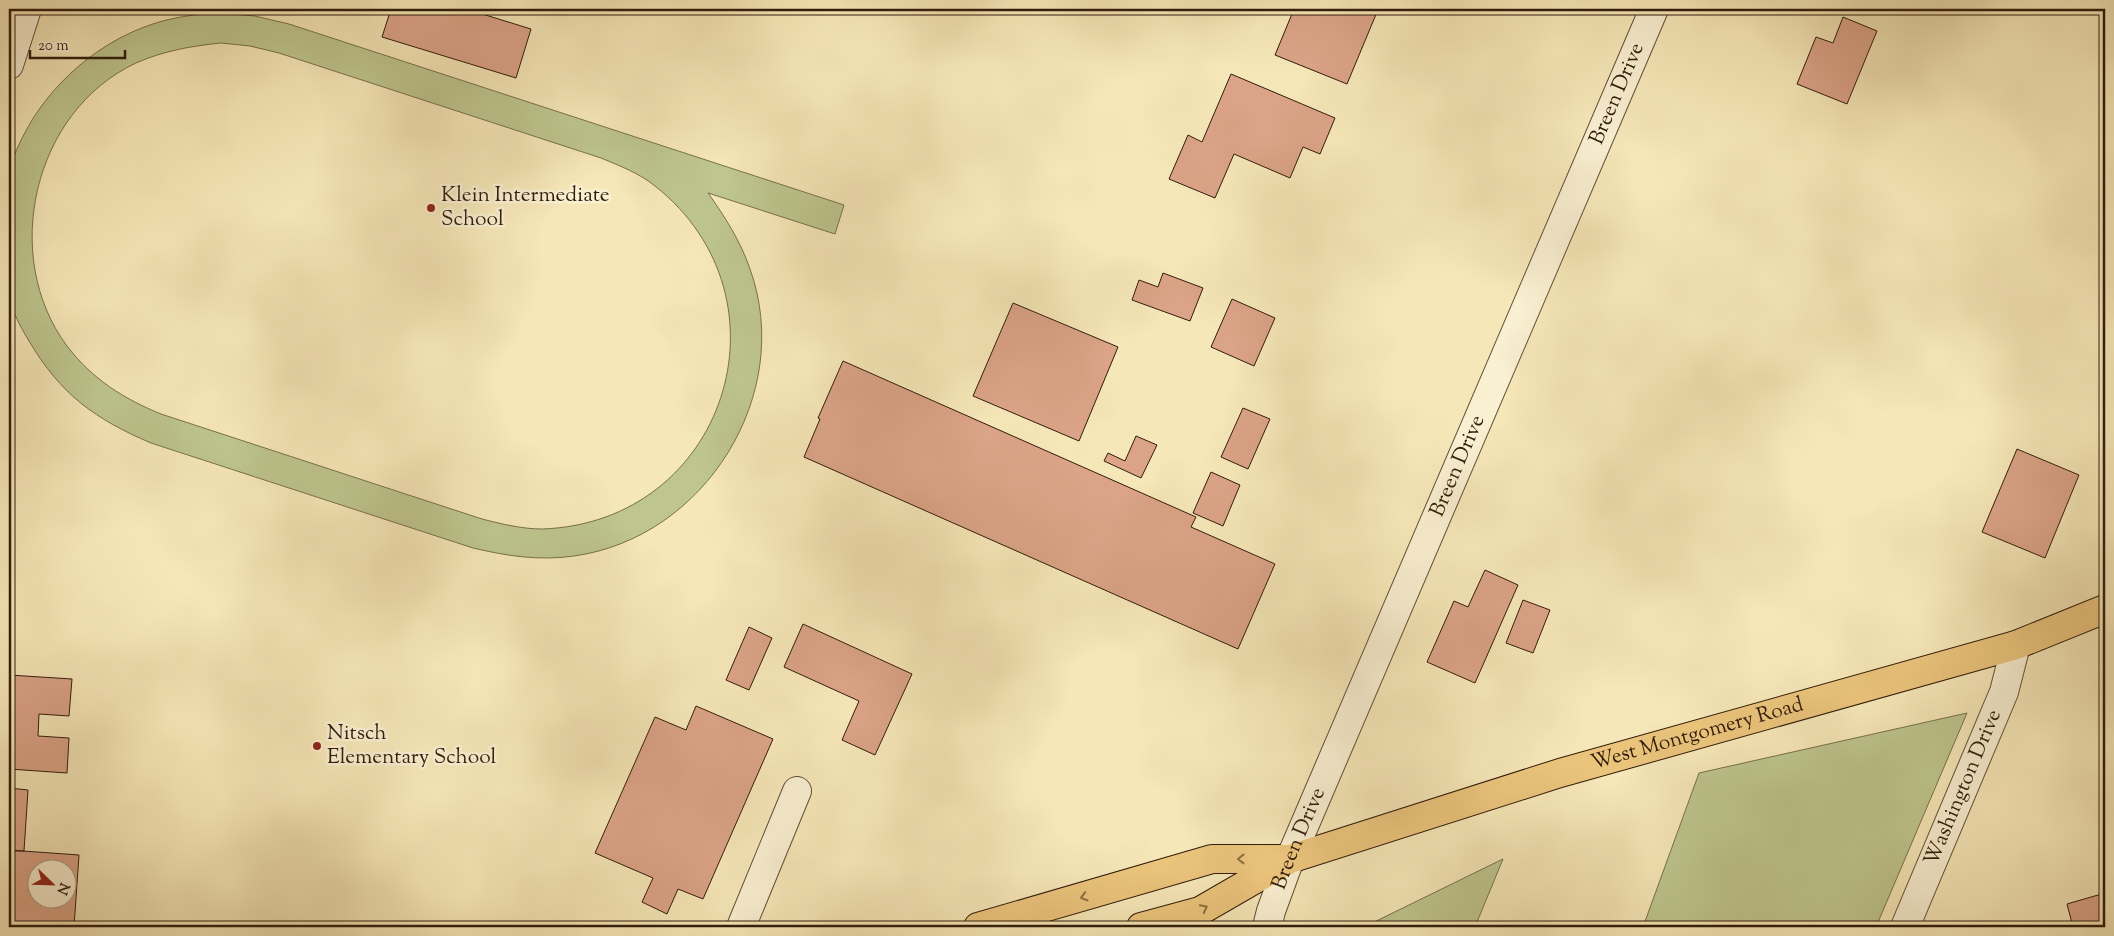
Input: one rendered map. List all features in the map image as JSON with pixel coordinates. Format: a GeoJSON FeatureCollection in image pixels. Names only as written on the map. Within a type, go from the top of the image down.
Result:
{"type":"FeatureCollection","features":[{"type":"Feature","properties":{"kind":"main road","name":"West Montgomery Road"},"geometry":{"type":"LineString","coordinates":[[1141,927],[1200,911],[1290,859],[1560,773],[2016,645],[2105,610]]}},
{"type":"Feature","properties":{"kind":"main road","name":"West Montgomery Road"},"geometry":{"type":"LineString","coordinates":[[978,927],[1212,859],[1290,859]]}},
{"type":"Feature","properties":{"kind":"street"},"geometry":{"type":"LineString","coordinates":[[9,65],[27,9]]}},
{"type":"Feature","properties":{"kind":"street","name":"Breen Drive"},"geometry":{"type":"LineString","coordinates":[[1267,927],[1270,911],[1290,859],[1654,9]]}},
{"type":"Feature","properties":{"kind":"street","name":"Washington Drive"},"geometry":{"type":"LineString","coordinates":[[1905,927],[2004,692],[2016,645]]}},
{"type":"Feature","properties":{"kind":"street"},"geometry":{"type":"LineString","coordinates":[[741,927],[797,791]]}},
{"type":"Feature","properties":{"kind":"green space"},"geometry":{"type":"Polygon","coordinates":[[[221,13],[255,16],[289,24],[844,205],[835,234],[708,193],[732,229],[750,269],[761,316],[760,364],[749,410],[728,453],[699,490],[663,521],[621,544],[574,556],[548,558],[498,553],[473,548],[151,443],[113,425],[67,391],[41,360],[29,341],[12,308],[9,296],[8,183],[15,154],[32,120],[46,100],[62,82],[98,51],[141,28],[163,21],[191,15],[221,13]],[[221,43],[199,46],[167,52],[136,63],[101,85],[72,115],[51,150],[38,189],[32,230],[35,271],[47,310],[67,346],[77,358],[98,378],[122,395],[161,414],[497,523],[542,529],[605,517],[657,489],[696,448],[721,398],[730,343],[723,286],[699,233],[649,181],[601,158],[279,53],[250,46],[221,43]]]}},
{"type":"Feature","properties":{"kind":"green space"},"geometry":{"type":"Polygon","coordinates":[[[1967,713],[1876,927],[1643,927],[1699,773],[1967,713]]]}},
{"type":"Feature","properties":{"kind":"green space"},"geometry":{"type":"Polygon","coordinates":[[[1503,859],[1475,927],[1364,927],[1503,859]]]}},
{"type":"Feature","properties":{"kind":"building"},"geometry":{"type":"Polygon","coordinates":[[[391,9],[466,9],[531,29],[516,78],[382,37],[391,9]]]}},
{"type":"Feature","properties":{"kind":"building"},"geometry":{"type":"Polygon","coordinates":[[[1294,9],[1369,9],[1377,12],[1347,84],[1275,55],[1294,9]]]}},
{"type":"Feature","properties":{"kind":"building"},"geometry":{"type":"Polygon","coordinates":[[[1843,17],[1877,31],[1847,104],[1797,84],[1816,37],[1833,43],[1843,17]]]}},
{"type":"Feature","properties":{"kind":"building"},"geometry":{"type":"Polygon","coordinates":[[[1231,74],[1335,118],[1320,154],[1303,147],[1290,178],[1234,154],[1215,198],[1169,179],[1188,135],[1202,142],[1231,74]]]}},
{"type":"Feature","properties":{"kind":"building"},"geometry":{"type":"Polygon","coordinates":[[[1163,273],[1203,288],[1190,321],[1132,300],[1139,280],[1158,287],[1163,273]]]}},
{"type":"Feature","properties":{"kind":"building"},"geometry":{"type":"Polygon","coordinates":[[[1232,299],[1275,318],[1254,366],[1211,347],[1232,299]]]}},
{"type":"Feature","properties":{"kind":"building"},"geometry":{"type":"Polygon","coordinates":[[[1013,303],[1118,347],[1079,441],[973,396],[1013,303]]]}},
{"type":"Feature","properties":{"kind":"building"},"geometry":{"type":"Polygon","coordinates":[[[843,361],[1196,517],[1191,527],[1275,564],[1238,649],[804,457],[820,419],[818,418],[843,361]]]}},
{"type":"Feature","properties":{"kind":"building"},"geometry":{"type":"Polygon","coordinates":[[[1243,408],[1270,419],[1248,469],[1221,457],[1243,408]]]}},
{"type":"Feature","properties":{"kind":"building"},"geometry":{"type":"Polygon","coordinates":[[[1136,436],[1157,445],[1141,478],[1104,461],[1108,453],[1125,461],[1136,436]]]}},
{"type":"Feature","properties":{"kind":"building"},"geometry":{"type":"Polygon","coordinates":[[[2017,449],[2079,475],[2045,558],[1982,532],[2017,449]]]}},
{"type":"Feature","properties":{"kind":"building"},"geometry":{"type":"Polygon","coordinates":[[[1211,472],[1240,485],[1223,526],[1193,513],[1211,472]]]}},
{"type":"Feature","properties":{"kind":"building"},"geometry":{"type":"Polygon","coordinates":[[[1485,570],[1518,585],[1475,683],[1427,662],[1454,601],[1468,607],[1485,570]]]}},
{"type":"Feature","properties":{"kind":"building"},"geometry":{"type":"Polygon","coordinates":[[[1523,600],[1550,610],[1533,653],[1506,643],[1523,600]]]}},
{"type":"Feature","properties":{"kind":"building"},"geometry":{"type":"Polygon","coordinates":[[[803,624],[912,674],[875,755],[842,740],[859,701],[784,667],[803,624]]]}},
{"type":"Feature","properties":{"kind":"building"},"geometry":{"type":"Polygon","coordinates":[[[749,627],[772,638],[749,690],[726,680],[749,627]]]}},
{"type":"Feature","properties":{"kind":"building"},"geometry":{"type":"Polygon","coordinates":[[[9,675],[72,679],[69,716],[39,714],[38,736],[69,738],[67,773],[9,769],[9,733],[11,733],[12,714],[9,713],[9,675]]]}},
{"type":"Feature","properties":{"kind":"building"},"geometry":{"type":"Polygon","coordinates":[[[696,706],[773,739],[703,899],[678,889],[667,914],[642,902],[653,878],[595,853],[655,717],[686,730],[696,706]]]}},
{"type":"Feature","properties":{"kind":"building"},"geometry":{"type":"Polygon","coordinates":[[[9,788],[28,790],[24,851],[10,851],[13,801],[9,801],[9,788]]]}},
{"type":"Feature","properties":{"kind":"building"},"geometry":{"type":"Polygon","coordinates":[[[9,850],[79,855],[78,869],[78,858],[28,858],[28,908],[75,908],[74,927],[9,927],[9,850]]]}},
{"type":"Feature","properties":{"kind":"building"},"geometry":{"type":"Polygon","coordinates":[[[2105,893],[2105,927],[2073,927],[2067,904],[2105,893]]]}},
{"type":"Feature","properties":{"kind":"place","name":"Klein Intermediate School"},"geometry":{"type":"Point","coordinates":[431,208]}},
{"type":"Feature","properties":{"kind":"place","name":"Nitsch Elementary School"},"geometry":{"type":"Point","coordinates":[317,746]}}]}
